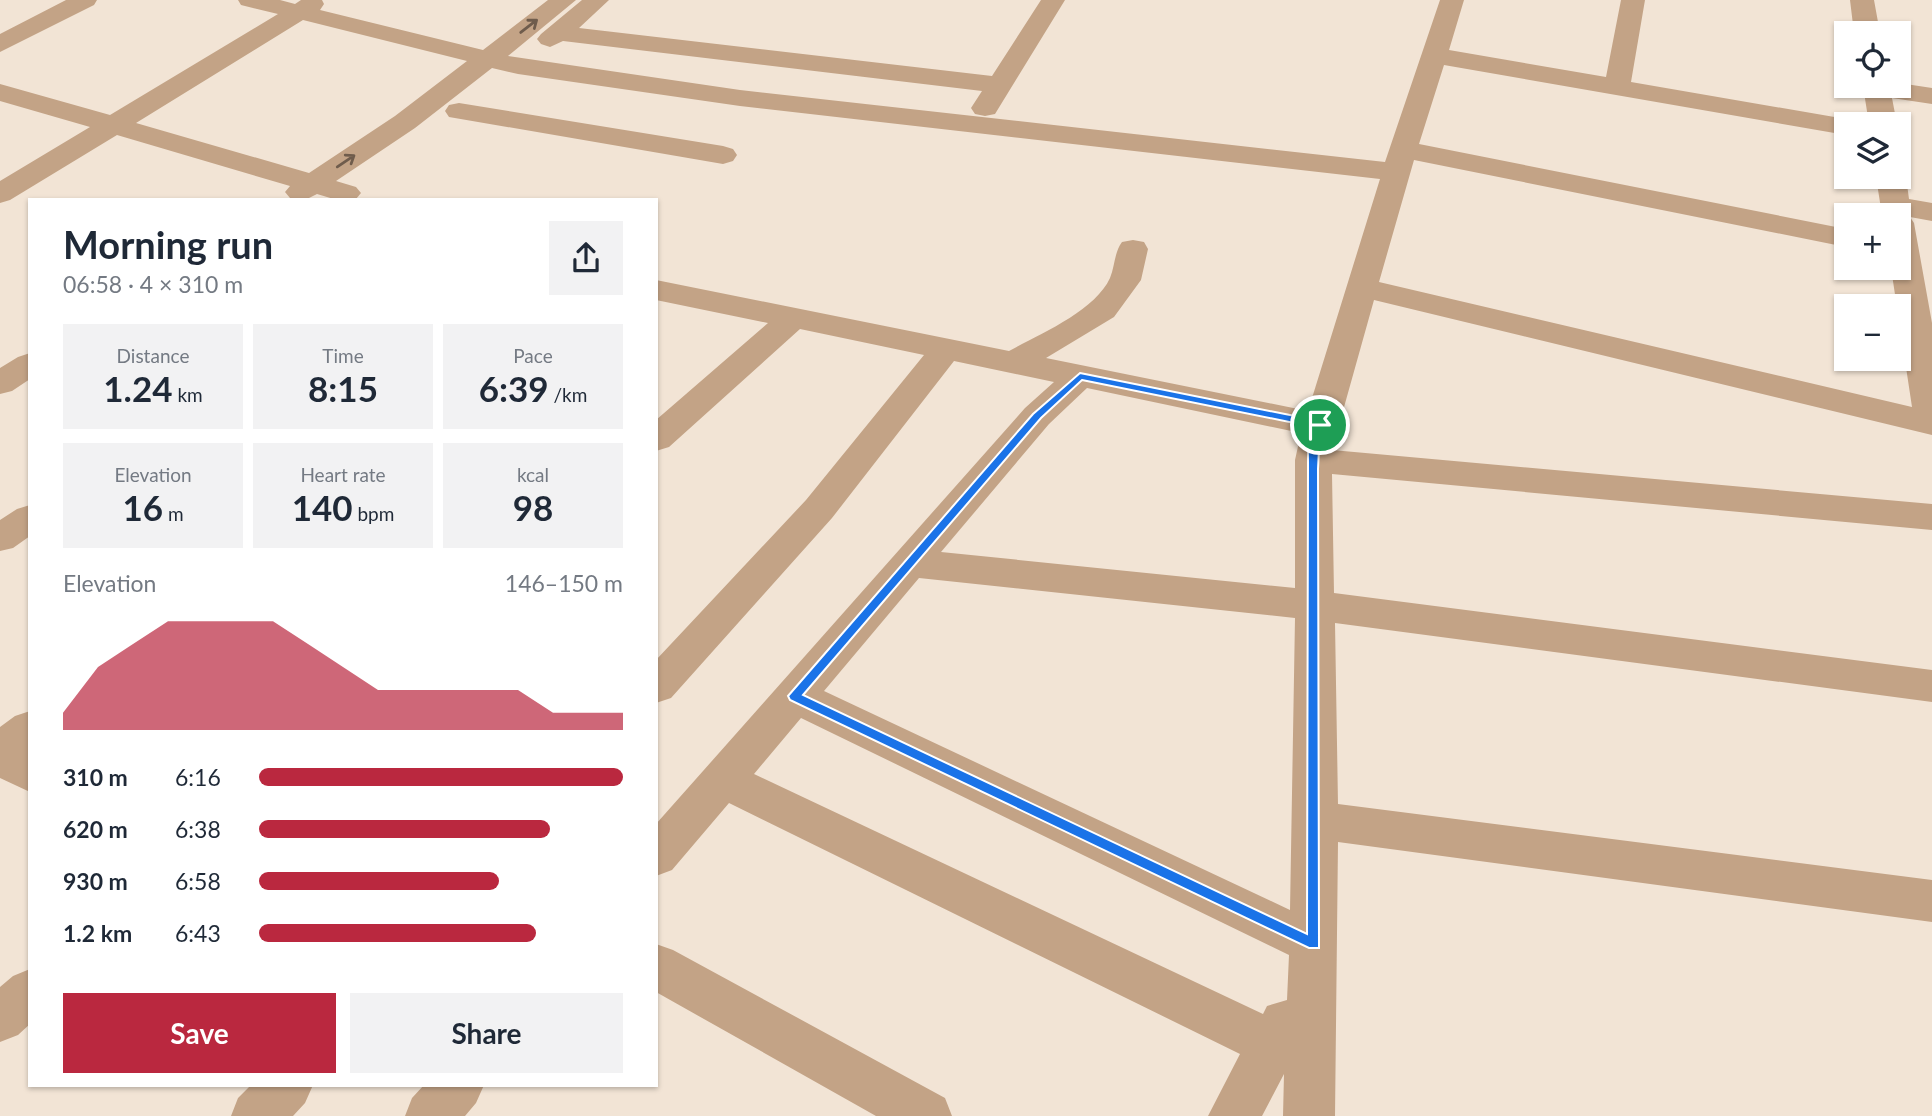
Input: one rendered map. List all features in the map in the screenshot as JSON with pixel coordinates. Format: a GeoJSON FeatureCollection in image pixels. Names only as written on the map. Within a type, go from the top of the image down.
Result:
{"type":"FeatureCollection","features":[{"type":"Feature","properties":{"kind":"street"},"geometry":{"type":"LineString","coordinates":[[0,44],[85,0]]}},
{"type":"Feature","properties":{"kind":"street"},"geometry":{"type":"LineString","coordinates":[[250,0],[309,6],[519,66],[684,119],[723,155]]}},
{"type":"Feature","properties":{"kind":"street"},"geometry":{"type":"LineString","coordinates":[[301,192],[405,122],[564,0]]}},
{"type":"Feature","properties":{"kind":"street"},"geometry":{"type":"LineString","coordinates":[[0,92],[113,125],[301,192],[341,196],[519,66],[597,0]]}},
{"type":"Feature","properties":{"kind":"street"},"geometry":{"type":"LineString","coordinates":[[975,124],[1054,0]]}},
{"type":"Feature","properties":{"kind":"street"},"geometry":{"type":"LineString","coordinates":[[1309,1116],[1316,820],[1314,605],[1317,442],[1400,160],[1451,0]]}},
{"type":"Feature","properties":{"kind":"street"},"geometry":{"type":"LineString","coordinates":[[1617,87],[1633,0]]}},
{"type":"Feature","properties":{"kind":"street"},"geometry":{"type":"LineString","coordinates":[[1862,0],[1865,21]]}},
{"type":"Feature","properties":{"kind":"street"},"geometry":{"type":"LineString","coordinates":[[0,194],[309,6]]}},
{"type":"Feature","properties":{"kind":"street"},"geometry":{"type":"LineString","coordinates":[[558,33],[999,85]]}},
{"type":"Feature","properties":{"kind":"street"},"geometry":{"type":"LineString","coordinates":[[1433,55],[1834,125]]}},
{"type":"Feature","properties":{"kind":"street"},"geometry":{"type":"LineString","coordinates":[[1911,93],[1932,96]]}},
{"type":"Feature","properties":{"kind":"street"},"geometry":{"type":"LineString","coordinates":[[459,111],[684,119],[975,124],[1400,160],[1834,236]]}},
{"type":"Feature","properties":{"kind":"street"},"geometry":{"type":"LineString","coordinates":[[1911,217],[1932,212]]}},
{"type":"Feature","properties":{"kind":"street"},"geometry":{"type":"LineString","coordinates":[[1014,363],[1103,310],[1125,280],[1133,249]]}},
{"type":"Feature","properties":{"kind":"street"},"geometry":{"type":"LineString","coordinates":[[1362,287],[1932,422],[1926,354],[1910,280]]}},
{"type":"Feature","properties":{"kind":"street"},"geometry":{"type":"LineString","coordinates":[[658,290],[1080,376],[1317,442],[1932,517]]}},
{"type":"Feature","properties":{"kind":"street"},"geometry":{"type":"LineString","coordinates":[[658,437],[793,318]]}},
{"type":"Feature","properties":{"kind":"street"},"geometry":{"type":"LineString","coordinates":[[658,685],[819,509],[946,349]]}},
{"type":"Feature","properties":{"kind":"street"},"geometry":{"type":"LineString","coordinates":[[658,854],[1037,416],[1080,376]]}},
{"type":"Feature","properties":{"kind":"street"},"geometry":{"type":"LineString","coordinates":[[0,538],[28,519]]}},
{"type":"Feature","properties":{"kind":"street"},"geometry":{"type":"LineString","coordinates":[[910,563],[1314,605],[1932,686]]}},
{"type":"Feature","properties":{"kind":"street"},"geometry":{"type":"LineString","coordinates":[[795,696],[1314,960]]}},
{"type":"Feature","properties":{"kind":"street"},"geometry":{"type":"LineString","coordinates":[[28,730],[0,754],[28,773]]}},
{"type":"Feature","properties":{"kind":"street"},"geometry":{"type":"LineString","coordinates":[[722,779],[1272,1044]]}},
{"type":"Feature","properties":{"kind":"street"},"geometry":{"type":"LineString","coordinates":[[1316,820],[1932,901]]}},
{"type":"Feature","properties":{"kind":"street"},"geometry":{"type":"LineString","coordinates":[[1234,1116],[1314,960]]}},
{"type":"Feature","properties":{"kind":"street"},"geometry":{"type":"LineString","coordinates":[[658,967],[926,1116]]}},
{"type":"Feature","properties":{"kind":"street"},"geometry":{"type":"LineString","coordinates":[[0,1019],[28,994]]}},
{"type":"Feature","properties":{"kind":"street"},"geometry":{"type":"LineString","coordinates":[[257,1116],[285,1087]]}},
{"type":"Feature","properties":{"kind":"street"},"geometry":{"type":"LineString","coordinates":[[431,1116],[456,1087]]}},
{"type":"Feature","properties":{"kind":"route"},"geometry":{"type":"LineString","coordinates":[[1080,376],[1320,425],[1314,449],[1313,469],[1316,820],[1314,944],[795,696],[1037,416],[1080,376]]}}]}
